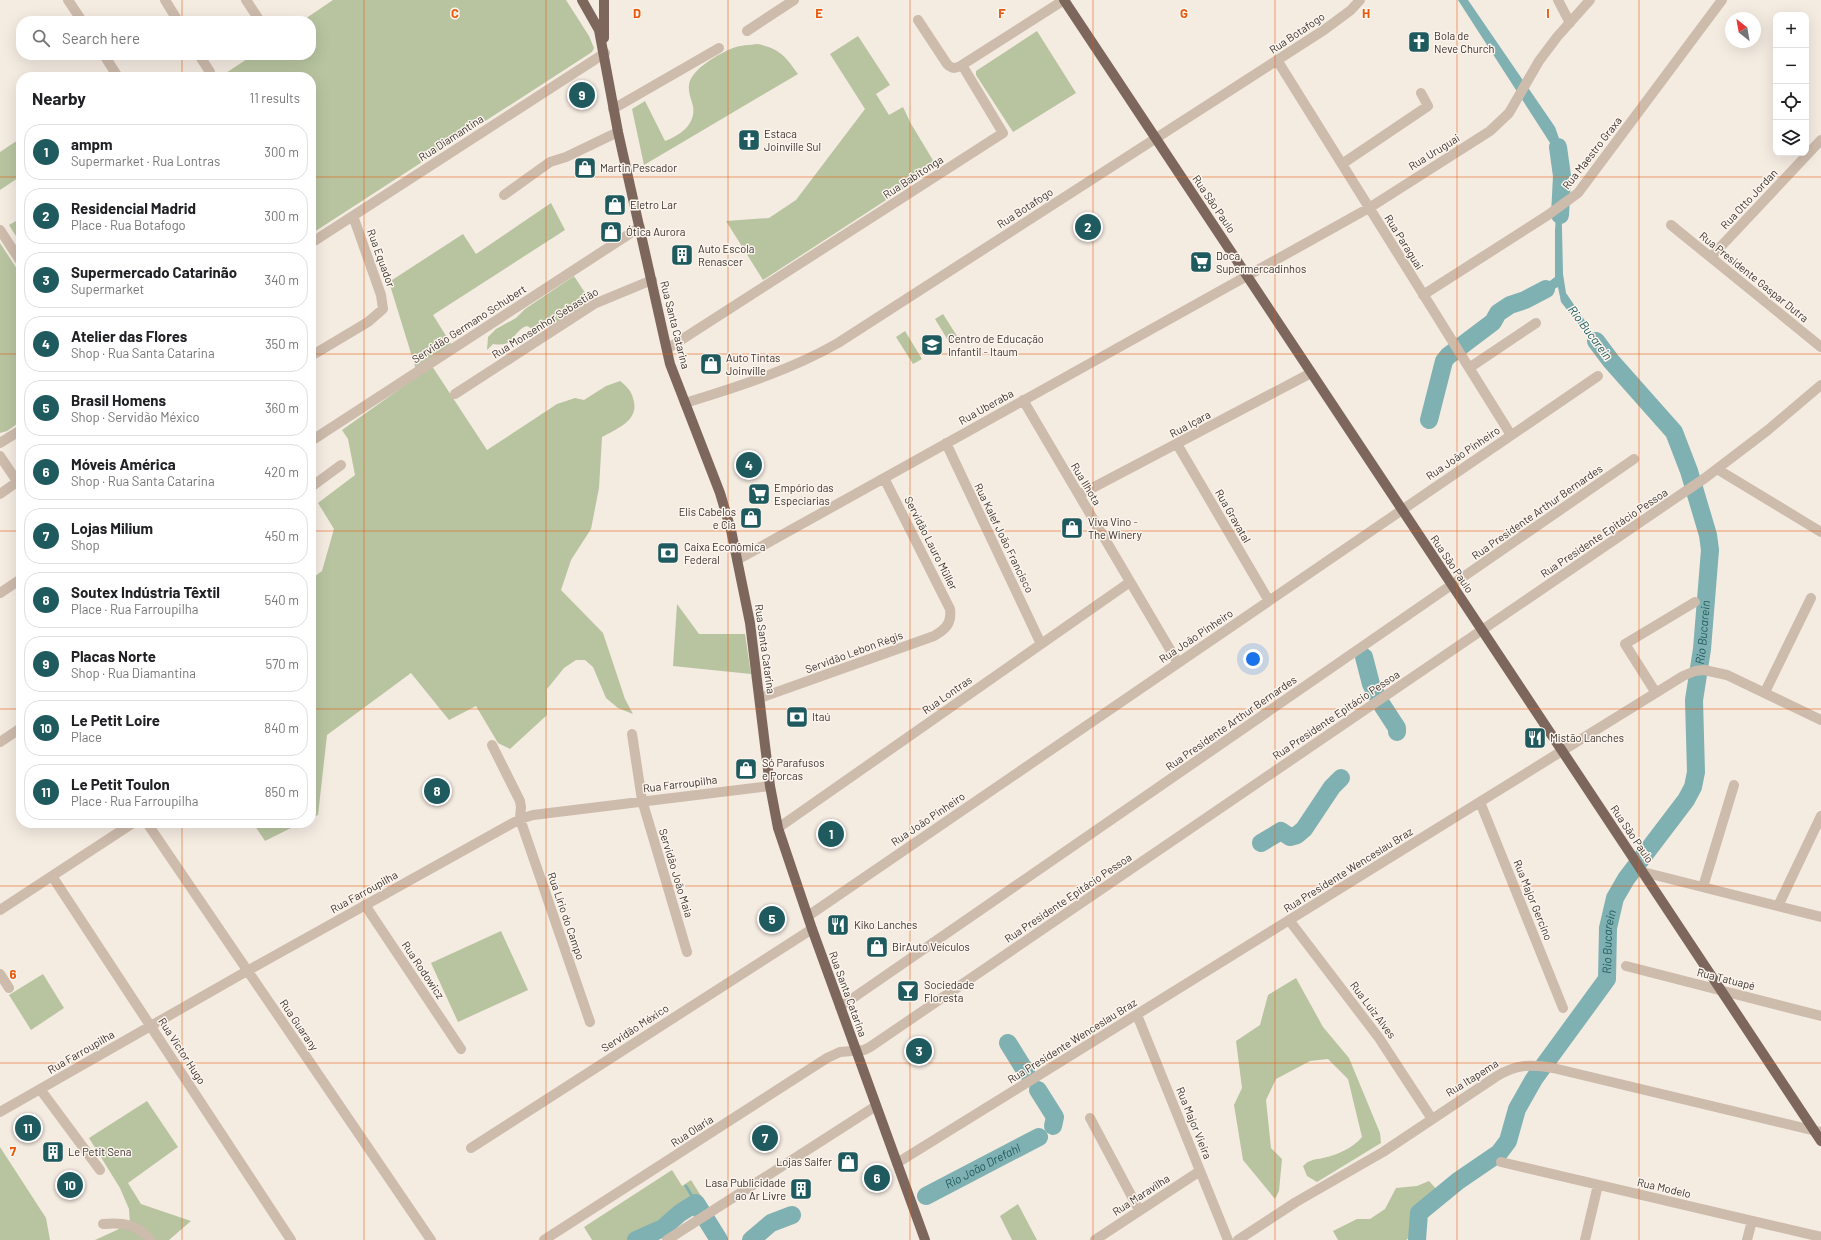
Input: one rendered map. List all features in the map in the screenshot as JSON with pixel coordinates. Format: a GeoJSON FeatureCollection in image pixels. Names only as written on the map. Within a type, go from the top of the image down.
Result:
{"type":"FeatureCollection","features":[{"type":"Feature","properties":{"kind":"main road","name":"Rua Santa Catarina"},"geometry":{"type":"LineString","coordinates":[[582,0],[599,30],[618,132],[670,364],[725,507],[750,623],[770,786],[778,828],[812,929],[925,1240]]}},
{"type":"Feature","properties":{"kind":"main road","name":"Rua Santa Catarina"},"geometry":{"type":"LineString","coordinates":[[604,0],[604,54]]}},
{"type":"Feature","properties":{"kind":"main road","name":"Rua São Paulo"},"geometry":{"type":"LineString","coordinates":[[1064,0],[1634,860],[1818,1131],[1821,1141]]}},
{"type":"Feature","properties":{"kind":"street"},"geometry":{"type":"LineString","coordinates":[[68,0],[79,16]]}},
{"type":"Feature","properties":{"kind":"street"},"geometry":{"type":"LineString","coordinates":[[164,0],[175,16]]}},
{"type":"Feature","properties":{"kind":"street"},"geometry":{"type":"LineString","coordinates":[[246,0],[257,16]]}},
{"type":"Feature","properties":{"kind":"street"},"geometry":{"type":"LineString","coordinates":[[747,31],[794,0]]}},
{"type":"Feature","properties":{"kind":"street"},"geometry":{"type":"LineString","coordinates":[[918,20],[947,64],[951,68],[956,68],[1064,0]]}},
{"type":"Feature","properties":{"kind":"street","name":"Rua Botafogo"},"geometry":{"type":"LineString","coordinates":[[685,403],[783,369],[823,352],[1324,30],[1360,0]]}},
{"type":"Feature","properties":{"kind":"street"},"geometry":{"type":"LineString","coordinates":[[1558,0],[1570,23]]}},
{"type":"Feature","properties":{"kind":"street","name":"Rua Uruguai"},"geometry":{"type":"LineString","coordinates":[[1246,275],[1369,208],[1490,131],[1503,119],[1514,104],[1539,60],[1590,0]]}},
{"type":"Feature","properties":{"kind":"street","name":"Rua Maestro Graxa"},"geometry":{"type":"LineString","coordinates":[[1423,295],[1570,200],[1585,185],[1722,0]]}},
{"type":"Feature","properties":{"kind":"street"},"geometry":{"type":"LineString","coordinates":[[614,109],[719,48]]}},
{"type":"Feature","properties":{"kind":"street","name":"Rua Diamantina"},"geometry":{"type":"LineString","coordinates":[[316,240],[604,54]]}},
{"type":"Feature","properties":{"kind":"street"},"geometry":{"type":"LineString","coordinates":[[107,60],[115,72]]}},
{"type":"Feature","properties":{"kind":"street"},"geometry":{"type":"LineString","coordinates":[[203,60],[210,72]]}},
{"type":"Feature","properties":{"kind":"street","name":"Rua Paraguai"},"geometry":{"type":"LineString","coordinates":[[1277,60],[1511,435]]}},
{"type":"Feature","properties":{"kind":"street","name":"Rua Babitonga"},"geometry":{"type":"LineString","coordinates":[[667,349],[1003,133],[962,65]]}},
{"type":"Feature","properties":{"kind":"street"},"geometry":{"type":"LineString","coordinates":[[1342,164],[1428,106],[1421,93]]}},
{"type":"Feature","properties":{"kind":"street"},"geometry":{"type":"LineString","coordinates":[[504,195],[550,162],[566,157],[618,132]]}},
{"type":"Feature","properties":{"kind":"street","name":"Rua Otto Jordan"},"geometry":{"type":"LineString","coordinates":[[1711,257],[1821,140]]}},
{"type":"Feature","properties":{"kind":"street","name":"Rua Equador"},"geometry":{"type":"LineString","coordinates":[[316,353],[368,322],[383,309],[382,295],[353,216]]}},
{"type":"Feature","properties":{"kind":"street","name":"Rua Presidente Gaspar Dutra"},"geometry":{"type":"LineString","coordinates":[[1671,225],[1821,347]]}},
{"type":"Feature","properties":{"kind":"street","name":"Servidão Germano Schubert"},"geometry":{"type":"LineString","coordinates":[[316,438],[640,227]]}},
{"type":"Feature","properties":{"kind":"street"},"geometry":{"type":"LineString","coordinates":[[0,230],[16,254]]}},
{"type":"Feature","properties":{"kind":"street","name":"Rua Uberaba"},"geometry":{"type":"LineString","coordinates":[[737,560],[1246,275]]}},
{"type":"Feature","properties":{"kind":"street","name":"Rua Monsenhor Sebastião"},"geometry":{"type":"LineString","coordinates":[[455,394],[594,304],[652,280]]}},
{"type":"Feature","properties":{"kind":"street"},"geometry":{"type":"LineString","coordinates":[[1469,368],[1536,323]]}},
{"type":"Feature","properties":{"kind":"street","name":"Rua Içara"},"geometry":{"type":"LineString","coordinates":[[1079,495],[1311,373]]}},
{"type":"Feature","properties":{"kind":"street","name":"Rua João Pinheiro"},"geometry":{"type":"LineString","coordinates":[[808,916],[1598,376]]}},
{"type":"Feature","properties":{"kind":"street","name":"Rua Presidente Epitácio Pessoa"},"geometry":{"type":"LineString","coordinates":[[856,1050],[870,1047],[1705,478],[1768,430],[1821,385]]}},
{"type":"Feature","properties":{"kind":"street","name":"Rua Ilhota"},"geometry":{"type":"LineString","coordinates":[[1023,400],[1178,663]]}},
{"type":"Feature","properties":{"kind":"street"},"geometry":{"type":"LineString","coordinates":[[0,443],[16,433]]}},
{"type":"Feature","properties":{"kind":"street","name":"Rua Kalef João Francisco"},"geometry":{"type":"LineString","coordinates":[[946,443],[1041,644]]}},
{"type":"Feature","properties":{"kind":"street","name":"Rua Gravatal"},"geometry":{"type":"LineString","coordinates":[[1176,444],[1269,601]]}},
{"type":"Feature","properties":{"kind":"street"},"geometry":{"type":"LineString","coordinates":[[0,456],[16,480]]}},
{"type":"Feature","properties":{"kind":"street","name":"Rua Presidente Arthur Bernardes"},"geometry":{"type":"LineString","coordinates":[[840,1007],[1634,459]]}},
{"type":"Feature","properties":{"kind":"street"},"geometry":{"type":"LineString","coordinates":[[316,483],[342,465]]}},
{"type":"Feature","properties":{"kind":"street"},"geometry":{"type":"LineString","coordinates":[[1717,469],[1821,532]]}},
{"type":"Feature","properties":{"kind":"street","name":"Servidão Lauro Müller"},"geometry":{"type":"LineString","coordinates":[[884,478],[950,608],[950,621]]}},
{"type":"Feature","properties":{"kind":"street"},"geometry":{"type":"LineString","coordinates":[[0,494],[16,486]]}},
{"type":"Feature","properties":{"kind":"street"},"geometry":{"type":"LineString","coordinates":[[0,593],[16,582]]}},
{"type":"Feature","properties":{"kind":"street","name":"Rua Lontras"},"geometry":{"type":"LineString","coordinates":[[778,828],[1130,582]]}},
{"type":"Feature","properties":{"kind":"street"},"geometry":{"type":"LineString","coordinates":[[1765,692],[1811,598]]}},
{"type":"Feature","properties":{"kind":"street"},"geometry":{"type":"LineString","coordinates":[[1656,693],[1625,644],[1695,602]]}},
{"type":"Feature","properties":{"kind":"street","name":"Servidão Lebon Régis"},"geometry":{"type":"LineString","coordinates":[[760,698],[934,636],[947,627],[950,621]]}},
{"type":"Feature","properties":{"kind":"street","name":"Rua Presidente Wenceslau Braz"},"geometry":{"type":"LineString","coordinates":[[897,1163],[1683,676],[1700,670],[1727,675],[1821,720]]}},
{"type":"Feature","properties":{"kind":"street"},"geometry":{"type":"LineString","coordinates":[[0,742],[16,731]]}},
{"type":"Feature","properties":{"kind":"street","name":"Servidão João Maia"},"geometry":{"type":"LineString","coordinates":[[632,734],[642,800],[687,952]]}},
{"type":"Feature","properties":{"kind":"street","name":"Rua Lírio do Campo"},"geometry":{"type":"LineString","coordinates":[[492,745],[520,801],[520,819],[590,1022]]}},
{"type":"Feature","properties":{"kind":"street"},"geometry":{"type":"LineString","coordinates":[[1703,887],[1734,785]]}},
{"type":"Feature","properties":{"kind":"street","name":"Rua Farroupilha"},"geometry":{"type":"LineString","coordinates":[[0,1112],[247,971],[520,819],[533,815],[642,800],[770,786]]}},
{"type":"Feature","properties":{"kind":"street","name":"Rua Major Gercino"},"geometry":{"type":"LineString","coordinates":[[1480,802],[1562,1008]]}},
{"type":"Feature","properties":{"kind":"street"},"geometry":{"type":"LineString","coordinates":[[1778,906],[1821,816]]}},
{"type":"Feature","properties":{"kind":"street"},"geometry":{"type":"LineString","coordinates":[[0,910],[125,828]]}},
{"type":"Feature","properties":{"kind":"street","name":"Rua Guarany"},"geometry":{"type":"LineString","coordinates":[[150,828],[431,1240]]}},
{"type":"Feature","properties":{"kind":"street"},"geometry":{"type":"LineString","coordinates":[[1643,872],[1821,917]]}},
{"type":"Feature","properties":{"kind":"street","name":"Rua Victor Hugo"},"geometry":{"type":"LineString","coordinates":[[52,876],[291,1240]]}},
{"type":"Feature","properties":{"kind":"street","name":"Rua Rodowicz"},"geometry":{"type":"LineString","coordinates":[[365,905],[461,1049]]}},
{"type":"Feature","properties":{"kind":"street","name":"Rua Luiz Alves"},"geometry":{"type":"LineString","coordinates":[[1289,920],[1379,1038],[1432,1119]]}},
{"type":"Feature","properties":{"kind":"street","name":"Servidão México"},"geometry":{"type":"LineString","coordinates":[[471,1148],[812,929]]}},
{"type":"Feature","properties":{"kind":"street","name":"Rua Tatuapé"},"geometry":{"type":"LineString","coordinates":[[1626,966],[1821,1016]]}},
{"type":"Feature","properties":{"kind":"street"},"geometry":{"type":"LineString","coordinates":[[0,974],[9,988]]}},
{"type":"Feature","properties":{"kind":"street","name":"Rua Major Vieira"},"geometry":{"type":"LineString","coordinates":[[1137,1015],[1228,1240]]}},
{"type":"Feature","properties":{"kind":"street","name":"Rua Olaria"},"geometry":{"type":"LineString","coordinates":[[544,1240],[827,1058],[840,1052],[856,1050]]}},
{"type":"Feature","properties":{"kind":"street","name":"Rua Itapema"},"geometry":{"type":"LineString","coordinates":[[1238,1240],[1296,1202],[1383,1152],[1505,1071],[1524,1065],[1553,1068],[1818,1131]]}},
{"type":"Feature","properties":{"kind":"street"},"geometry":{"type":"LineString","coordinates":[[40,1089],[100,1170]]}},
{"type":"Feature","properties":{"kind":"street"},"geometry":{"type":"LineString","coordinates":[[667,1240],[876,1106]]}},
{"type":"Feature","properties":{"kind":"street"},"geometry":{"type":"LineString","coordinates":[[1090,1118],[1140,1210]]}},
{"type":"Feature","properties":{"kind":"street","name":"Rua Modelo"},"geometry":{"type":"LineString","coordinates":[[1502,1162],[1821,1237]]}},
{"type":"Feature","properties":{"kind":"street","name":"Rua Maravilha"},"geometry":{"type":"LineString","coordinates":[[1095,1240],[1200,1171]]}},
{"type":"Feature","properties":{"kind":"street"},"geometry":{"type":"LineString","coordinates":[[1585,1240],[1598,1185]]}},
{"type":"Feature","properties":{"kind":"street"},"geometry":{"type":"LineString","coordinates":[[1747,1240],[1752,1221]]}},
{"type":"Feature","properties":{"kind":"street"},"geometry":{"type":"LineString","coordinates":[[103,1224],[119,1222],[135,1226],[150,1240]]}},
{"type":"Feature","properties":{"kind":"green space"},"geometry":{"type":"Polygon","coordinates":[[[333,0],[566,0],[589,36],[594,48],[592,52],[316,231],[316,72],[228,72],[246,60],[316,60],[316,16],[309,16],[333,0]]]}},
{"type":"Feature","properties":{"kind":"green space"},"geometry":{"type":"Polygon","coordinates":[[[1037,31],[1076,93],[1013,132],[976,75],[976,71],[1037,31]]]}},
{"type":"Feature","properties":{"kind":"green space"},"geometry":{"type":"Polygon","coordinates":[[[858,36],[890,85],[876,94],[889,115],[903,107],[910,122],[937,167],[763,280],[726,221],[769,218],[796,200],[865,109],[830,54],[858,36]]]}},
{"type":"Feature","properties":{"kind":"green space"},"geometry":{"type":"Polygon","coordinates":[[[758,44],[772,48],[781,54],[798,74],[644,165],[632,109],[645,101],[665,141],[677,136],[686,128],[692,118],[693,106],[689,85],[695,73],[707,62],[727,50],[739,46],[758,44]]]}},
{"type":"Feature","properties":{"kind":"green space"},"geometry":{"type":"Polygon","coordinates":[[[16,141],[16,179],[0,190],[0,152],[16,141]]]}},
{"type":"Feature","properties":{"kind":"green space"},"geometry":{"type":"Polygon","coordinates":[[[551,203],[565,230],[433,315],[453,347],[430,363],[487,450],[557,404],[575,398],[584,400],[606,386],[620,381],[631,393],[633,398],[633,414],[625,424],[602,437],[599,488],[591,529],[571,560],[561,590],[603,633],[625,699],[633,714],[618,708],[606,698],[593,667],[585,660],[576,660],[564,668],[547,689],[547,715],[510,749],[498,743],[476,706],[449,720],[411,673],[327,735],[318,815],[316,816],[316,575],[322,571],[334,529],[318,503],[355,475],[348,439],[342,430],[418,376],[389,282],[463,234],[476,254],[551,203]]]}},
{"type":"Feature","properties":{"kind":"green space"},"geometry":{"type":"Polygon","coordinates":[[[16,221],[16,236],[9,225],[16,221]]]}},
{"type":"Feature","properties":{"kind":"green space"},"geometry":{"type":"Polygon","coordinates":[[[0,243],[16,267],[16,425],[7,431],[0,433],[0,243]]]}},
{"type":"Feature","properties":{"kind":"green space"},"geometry":{"type":"Polygon","coordinates":[[[574,276],[591,302],[553,328],[542,327],[534,330],[527,326],[524,327],[508,343],[500,345],[493,344],[487,350],[488,337],[496,329],[516,318],[525,309],[574,276]]]}},
{"type":"Feature","properties":{"kind":"green space"},"geometry":{"type":"Polygon","coordinates":[[[943,314],[957,336],[949,342],[935,319],[943,314]]]}},
{"type":"Feature","properties":{"kind":"green space"},"geometry":{"type":"Polygon","coordinates":[[[905,331],[922,359],[913,364],[896,337],[905,331]]]}},
{"type":"Feature","properties":{"kind":"green space"},"geometry":{"type":"Polygon","coordinates":[[[677,604],[699,634],[745,634],[751,674],[673,666],[677,604]]]}},
{"type":"Feature","properties":{"kind":"green space"},"geometry":{"type":"Polygon","coordinates":[[[256,828],[291,828],[265,841],[256,828]]]}},
{"type":"Feature","properties":{"kind":"green space"},"geometry":{"type":"Polygon","coordinates":[[[501,931],[528,990],[458,1022],[431,963],[501,931]]]}},
{"type":"Feature","properties":{"kind":"green space"},"geometry":{"type":"Polygon","coordinates":[[[43,974],[64,1008],[31,1030],[9,995],[43,974]]]}},
{"type":"Feature","properties":{"kind":"green space"},"geometry":{"type":"Polygon","coordinates":[[[1296,978],[1323,1027],[1349,1058],[1380,1133],[1381,1143],[1317,1182],[1307,1176],[1303,1166],[1308,1162],[1339,1153],[1349,1148],[1362,1137],[1348,1079],[1328,1059],[1310,1061],[1276,1079],[1266,1100],[1271,1148],[1282,1159],[1279,1191],[1275,1199],[1243,1160],[1234,1105],[1242,1088],[1236,1041],[1260,1025],[1268,995],[1296,978]]]}},
{"type":"Feature","properties":{"kind":"green space"},"geometry":{"type":"Polygon","coordinates":[[[147,1101],[178,1147],[128,1183],[141,1204],[191,1221],[169,1240],[95,1240],[130,1224],[129,1209],[120,1188],[89,1138],[147,1101]]]}},
{"type":"Feature","properties":{"kind":"green space"},"geometry":{"type":"Polygon","coordinates":[[[0,1147],[46,1218],[50,1240],[0,1240],[0,1147]]]}},
{"type":"Feature","properties":{"kind":"green space"},"geometry":{"type":"Polygon","coordinates":[[[672,1170],[682,1186],[691,1180],[706,1204],[650,1240],[592,1240],[584,1227],[672,1170]]]}},
{"type":"Feature","properties":{"kind":"green space"},"geometry":{"type":"Polygon","coordinates":[[[1429,1181],[1439,1192],[1411,1213],[1411,1236],[1406,1240],[1338,1240],[1333,1231],[1357,1219],[1370,1219],[1385,1209],[1396,1188],[1417,1186],[1429,1181]]]}},
{"type":"Feature","properties":{"kind":"green space"},"geometry":{"type":"Polygon","coordinates":[[[1018,1204],[1037,1240],[1012,1240],[1000,1216],[1018,1204]]]}},
{"type":"Feature","properties":{"kind":"water"},"geometry":{"type":"Polygon","coordinates":[[[1458,0],[1468,0],[1555,127],[1560,141],[1563,274],[1566,293],[1611,361],[1607,360],[1561,302],[1558,287],[1545,294],[1525,300],[1555,277],[1555,230],[1558,187],[1552,146],[1458,0]]]}},
{"type":"Feature","properties":{"kind":"waterway","name":"Rio Bucarein"},"geometry":{"type":"LineString","coordinates":[[1558,147],[1562,176],[1560,215]]}},
{"type":"Feature","properties":{"kind":"waterway","name":"Rio João Drefahl"},"geometry":{"type":"LineString","coordinates":[[1429,420],[1444,361],[1448,356],[1493,322],[1498,313],[1510,305],[1525,300],[1546,289]]}},
{"type":"Feature","properties":{"kind":"waterway","name":"Rio Bucarein"},"geometry":{"type":"LineString","coordinates":[[1417,1240],[1419,1213],[1458,1181],[1499,1153],[1508,1141],[1517,1109],[1534,1079],[1607,979],[1608,928],[1615,898],[1626,879],[1686,800],[1693,787],[1696,772],[1694,700],[1702,649],[1710,550],[1708,535],[1689,471],[1674,432],[1611,361],[1596,341]]}},
{"type":"Feature","properties":{"kind":"waterway","name":"Rio João Drefahl"},"geometry":{"type":"LineString","coordinates":[[1364,657],[1371,684],[1376,694]]}},
{"type":"Feature","properties":{"kind":"waterway","name":"Rio João Drefahl"},"geometry":{"type":"LineString","coordinates":[[1382,705],[1397,728],[1397,732]]}},
{"type":"Feature","properties":{"kind":"waterway","name":"Rio João Drefahl"},"geometry":{"type":"LineString","coordinates":[[1261,843],[1281,831],[1290,837],[1297,835],[1304,829],[1332,787],[1341,778]]}},
{"type":"Feature","properties":{"kind":"waterway","name":"Rio João Drefahl"},"geometry":{"type":"LineString","coordinates":[[1008,1043],[1026,1072]]}},
{"type":"Feature","properties":{"kind":"waterway","name":"Rio João Drefahl"},"geometry":{"type":"LineString","coordinates":[[1038,1090],[1055,1117],[1053,1126]]}},
{"type":"Feature","properties":{"kind":"waterway","name":"Rio João Drefahl"},"geometry":{"type":"LineString","coordinates":[[926,1196],[1039,1137]]}},
{"type":"Feature","properties":{"kind":"waterway"},"geometry":{"type":"LineString","coordinates":[[686,1186],[696,1203]]}},
{"type":"Feature","properties":{"kind":"waterway","name":"Rio João Drefahl"},"geometry":{"type":"LineString","coordinates":[[636,1240],[663,1228],[680,1213],[696,1203],[719,1240]]}},
{"type":"Feature","properties":{"kind":"waterway","name":"Rio João Drefahl"},"geometry":{"type":"LineString","coordinates":[[751,1240],[771,1223],[792,1215]]}},
{"type":"Feature","properties":{"kind":"place","name":"Bola de Neve Church"},"geometry":{"type":"Point","coordinates":[1419,42]}},
{"type":"Feature","properties":{"kind":"place","name":"Placas Norte"},"geometry":{"type":"Point","coordinates":[582,95]}},
{"type":"Feature","properties":{"kind":"place","name":"Estaca Joinville Sul"},"geometry":{"type":"Point","coordinates":[749,140]}},
{"type":"Feature","properties":{"kind":"place","name":"Martin Pescador"},"geometry":{"type":"Point","coordinates":[585,168]}},
{"type":"Feature","properties":{"kind":"place","name":"Eletro Lar"},"geometry":{"type":"Point","coordinates":[615,205]}},
{"type":"Feature","properties":{"kind":"place","name":"Residencial Madrid"},"geometry":{"type":"Point","coordinates":[1088,227]}},
{"type":"Feature","properties":{"kind":"place","name":"Ótica Aurora"},"geometry":{"type":"Point","coordinates":[611,232]}},
{"type":"Feature","properties":{"kind":"place","name":"Auto Escola Renascer"},"geometry":{"type":"Point","coordinates":[682,255]}},
{"type":"Feature","properties":{"kind":"place","name":"Doca Supermercadinhos"},"geometry":{"type":"Point","coordinates":[1201,262]}},
{"type":"Feature","properties":{"kind":"place","name":"Centro de Educação Infantil - Itaum"},"geometry":{"type":"Point","coordinates":[932,345]}},
{"type":"Feature","properties":{"kind":"place","name":"Auto Tintas Joinville"},"geometry":{"type":"Point","coordinates":[711,364]}},
{"type":"Feature","properties":{"kind":"place","name":"Atelier das Flores"},"geometry":{"type":"Point","coordinates":[749,465]}},
{"type":"Feature","properties":{"kind":"place","name":"Empório das Especiarias"},"geometry":{"type":"Point","coordinates":[759,494]}},
{"type":"Feature","properties":{"kind":"place","name":"Elis Cabelos e Cia"},"geometry":{"type":"Point","coordinates":[751,518]}},
{"type":"Feature","properties":{"kind":"place","name":"Viva Vino - The Winery"},"geometry":{"type":"Point","coordinates":[1072,528]}},
{"type":"Feature","properties":{"kind":"place","name":"Caixa Econômica Federal"},"geometry":{"type":"Point","coordinates":[668,553]}},
{"type":"Feature","properties":{"kind":"place","name":"Itaú"},"geometry":{"type":"Point","coordinates":[797,717]}},
{"type":"Feature","properties":{"kind":"place","name":"Mistão Lanches"},"geometry":{"type":"Point","coordinates":[1535,738]}},
{"type":"Feature","properties":{"kind":"place","name":"Só Parafusos e Porcas"},"geometry":{"type":"Point","coordinates":[746,769]}},
{"type":"Feature","properties":{"kind":"place","name":"Soutex Indústria Têxtil"},"geometry":{"type":"Point","coordinates":[437,791]}},
{"type":"Feature","properties":{"kind":"place","name":"ampm"},"geometry":{"type":"Point","coordinates":[831,834]}},
{"type":"Feature","properties":{"kind":"place","name":"Brasil Homens"},"geometry":{"type":"Point","coordinates":[772,919]}},
{"type":"Feature","properties":{"kind":"place","name":"Kiko Lanches"},"geometry":{"type":"Point","coordinates":[838,925]}},
{"type":"Feature","properties":{"kind":"place","name":"BirAuto Veículos"},"geometry":{"type":"Point","coordinates":[877,947]}},
{"type":"Feature","properties":{"kind":"place","name":"Sociedade Floresta"},"geometry":{"type":"Point","coordinates":[908,991]}},
{"type":"Feature","properties":{"kind":"place","name":"Supermercado Catarinão"},"geometry":{"type":"Point","coordinates":[919,1051]}},
{"type":"Feature","properties":{"kind":"place","name":"Le Petit Toulon"},"geometry":{"type":"Point","coordinates":[28,1128]}},
{"type":"Feature","properties":{"kind":"place","name":"Lojas Milium"},"geometry":{"type":"Point","coordinates":[765,1138]}},
{"type":"Feature","properties":{"kind":"place","name":"Le Petit Sena"},"geometry":{"type":"Point","coordinates":[53,1152]}},
{"type":"Feature","properties":{"kind":"place","name":"Lojas Salfer"},"geometry":{"type":"Point","coordinates":[848,1162]}},
{"type":"Feature","properties":{"kind":"place","name":"Móveis América"},"geometry":{"type":"Point","coordinates":[877,1178]}},
{"type":"Feature","properties":{"kind":"place","name":"Le Petit Loire"},"geometry":{"type":"Point","coordinates":[70,1185]}},
{"type":"Feature","properties":{"kind":"place","name":"Lasa Publicidade ao Ar Livre"},"geometry":{"type":"Point","coordinates":[801,1189]}}]}
